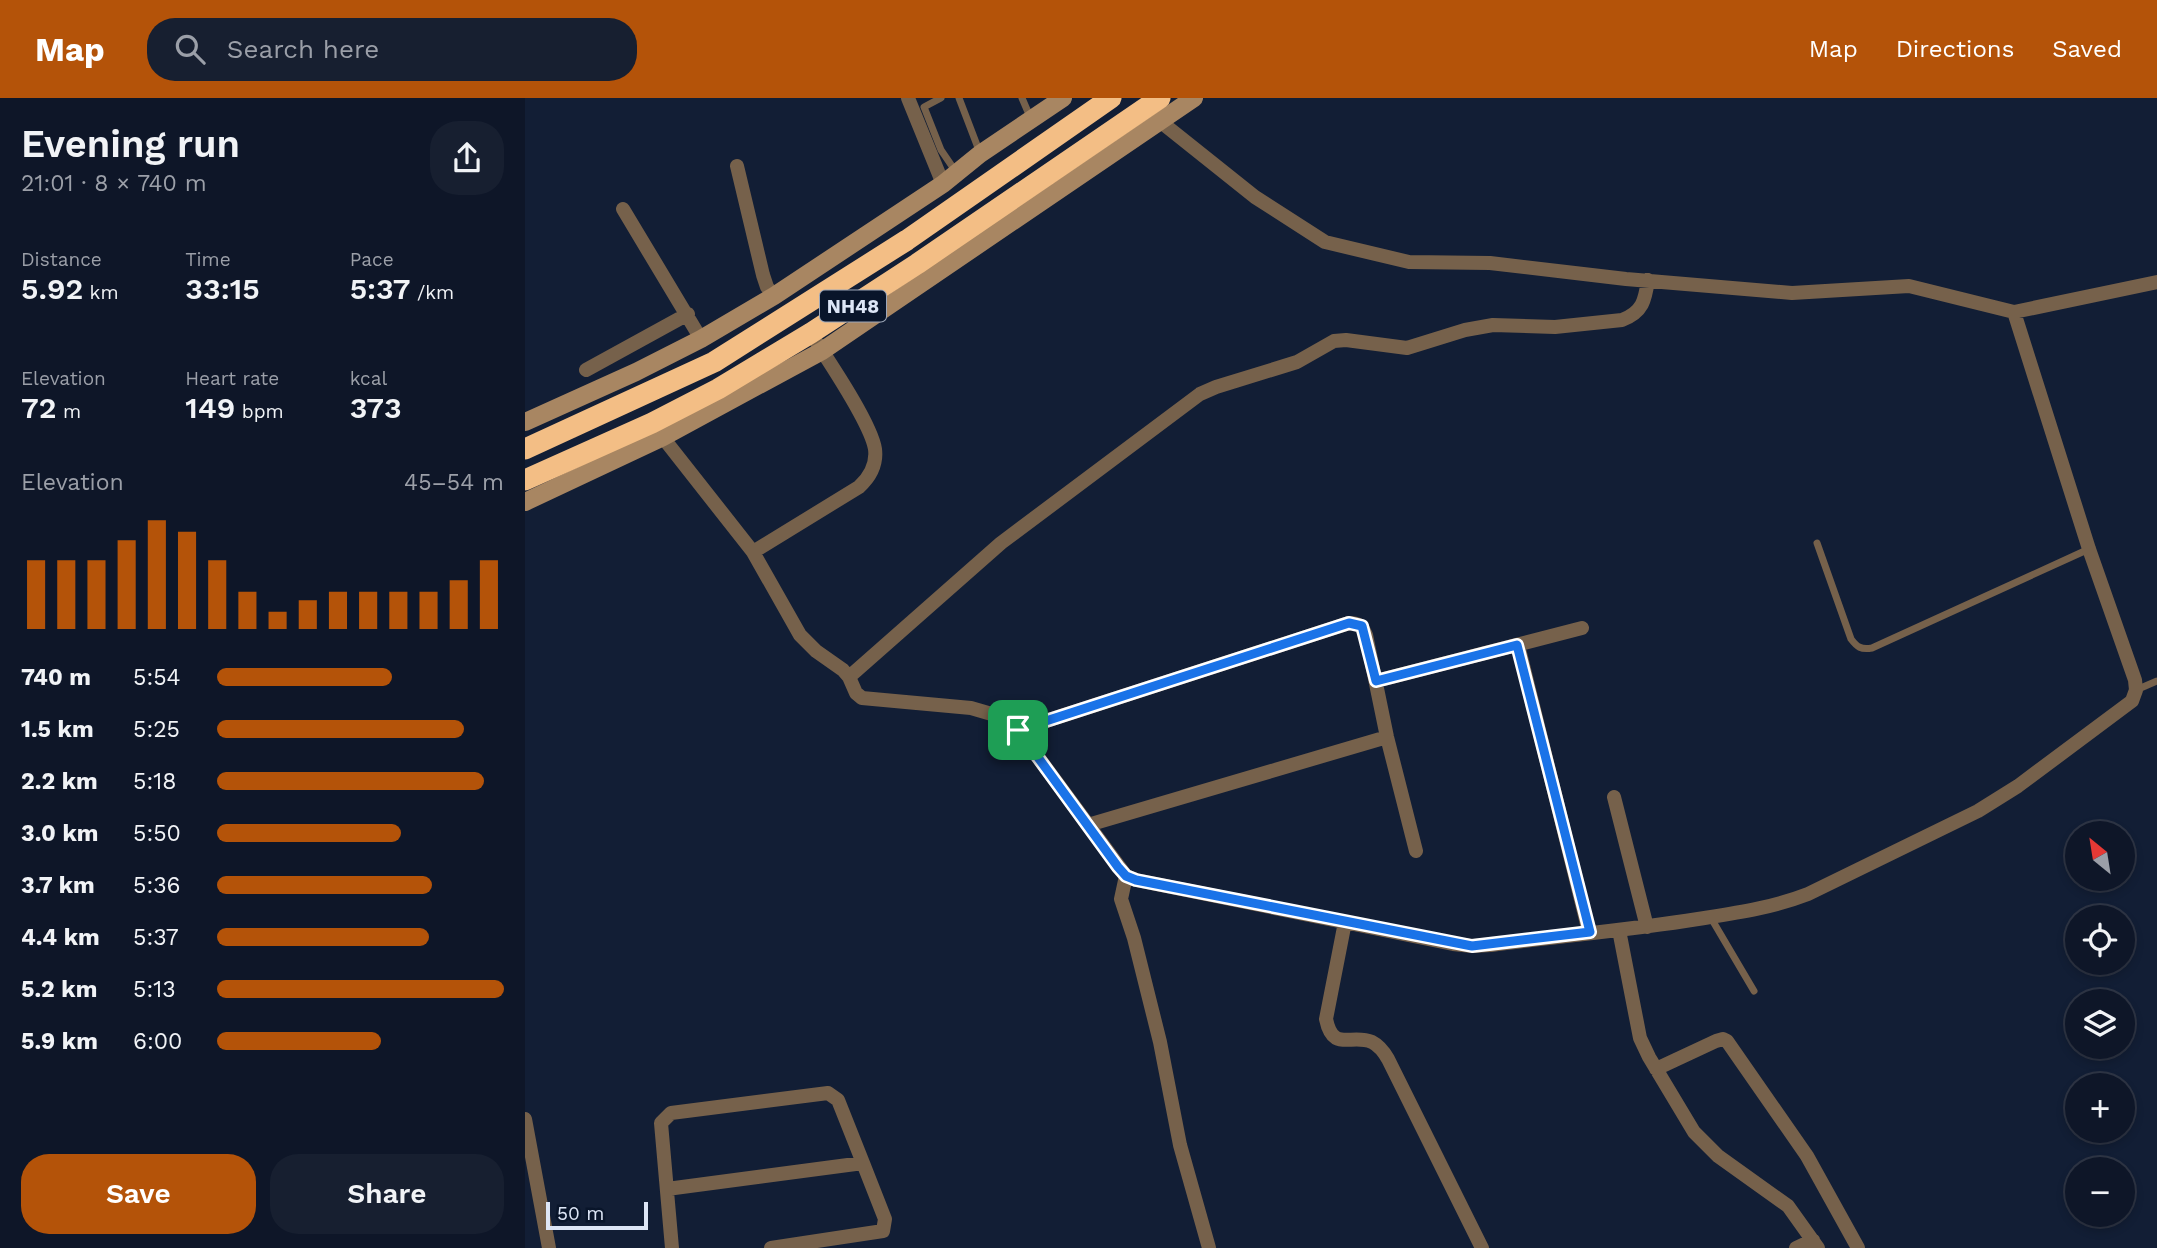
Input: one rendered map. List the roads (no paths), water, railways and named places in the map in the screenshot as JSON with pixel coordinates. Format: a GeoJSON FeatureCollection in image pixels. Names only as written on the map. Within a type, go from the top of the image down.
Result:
{"type":"FeatureCollection","features":[{"type":"Feature","properties":{"kind":"highway","name":"NH48"},"geometry":{"type":"LineString","coordinates":[[525,449],[714,362],[907,240],[1111,98]]}},
{"type":"Feature","properties":{"kind":"highway","name":"NH48"},"geometry":{"type":"LineString","coordinates":[[525,480],[658,430],[718,389],[816,342],[918,264],[1160,98]]}},
{"type":"Feature","properties":{"kind":"street"},"geometry":{"type":"LineString","coordinates":[[908,98],[949,179]]}},
{"type":"Feature","properties":{"kind":"street"},"geometry":{"type":"LineString","coordinates":[[525,422],[636,372],[701,339],[774,296],[949,179],[980,154],[1063,98]]}},
{"type":"Feature","properties":{"kind":"street"},"geometry":{"type":"LineString","coordinates":[[753,552],[859,487],[871,473],[875,449],[871,436],[816,342],[1161,122],[1193,98]]}},
{"type":"Feature","properties":{"kind":"street"},"geometry":{"type":"LineString","coordinates":[[1161,122],[1255,197],[1325,242],[1409,262],[1490,263],[1626,279],[1792,293],[1909,286],[2014,312],[2157,282]]}},
{"type":"Feature","properties":{"kind":"street"},"geometry":{"type":"LineString","coordinates":[[737,166],[763,275],[774,296]]}},
{"type":"Feature","properties":{"kind":"street"},"geometry":{"type":"LineString","coordinates":[[623,209],[701,339]]}},
{"type":"Feature","properties":{"kind":"street"},"geometry":{"type":"LineString","coordinates":[[849,677],[1001,543],[1200,394],[1297,362],[1333,341],[1346,340],[1406,348],[1486,326],[1555,327],[1622,320],[1632,316],[1645,302],[1648,280]]}},
{"type":"Feature","properties":{"kind":"street"},"geometry":{"type":"LineString","coordinates":[[525,502],[658,430],[753,552],[800,635],[816,651],[843,670],[856,693],[862,698],[971,708],[995,715],[1018,730],[1126,876],[1136,880],[1472,946],[1647,927],[1782,904],[1808,894],[1978,811],[2018,786],[2132,701],[2136,690],[2135,680],[2089,548],[2014,312]]}},
{"type":"Feature","properties":{"kind":"street"},"geometry":{"type":"LineString","coordinates":[[586,370],[688,314]]}},
{"type":"Feature","properties":{"kind":"street"},"geometry":{"type":"LineString","coordinates":[[1018,730],[1349,623],[1362,626],[1416,852]]}},
{"type":"Feature","properties":{"kind":"street"},"geometry":{"type":"LineString","coordinates":[[1376,681],[1582,628]]}},
{"type":"Feature","properties":{"kind":"street"},"geometry":{"type":"LineString","coordinates":[[1517,645],[1590,932]]}},
{"type":"Feature","properties":{"kind":"street"},"geometry":{"type":"LineString","coordinates":[[1088,825],[1387,737]]}},
{"type":"Feature","properties":{"kind":"street"},"geometry":{"type":"LineString","coordinates":[[1615,797],[1647,927]]}},
{"type":"Feature","properties":{"kind":"street"},"geometry":{"type":"LineString","coordinates":[[1126,876],[1121,899],[1138,951],[1160,1042],[1180,1145],[1209,1248]]}},
{"type":"Feature","properties":{"kind":"street"},"geometry":{"type":"LineString","coordinates":[[1345,922],[1326,1019],[1328,1028],[1333,1037],[1341,1041],[1370,1041],[1381,1048],[1482,1248]]}},
{"type":"Feature","properties":{"kind":"street"},"geometry":{"type":"LineString","coordinates":[[1619,930],[1640,1038],[1656,1069],[1694,1132],[1705,1145],[1788,1206],[1816,1244],[1795,1248]]}},
{"type":"Feature","properties":{"kind":"street"},"geometry":{"type":"LineString","coordinates":[[1656,1069],[1716,1041],[1727,1041],[1807,1156],[1858,1248]]}},
{"type":"Feature","properties":{"kind":"street"},"geometry":{"type":"LineString","coordinates":[[672,1248],[661,1122],[671,1113],[828,1093],[838,1100],[885,1219],[883,1231],[851,1243],[771,1248]]}},
{"type":"Feature","properties":{"kind":"street"},"geometry":{"type":"LineString","coordinates":[[525,1119],[549,1248]]}},
{"type":"Feature","properties":{"kind":"street"},"geometry":{"type":"LineString","coordinates":[[667,1189],[863,1163]]}},
{"type":"Feature","properties":{"kind":"lane"},"geometry":{"type":"LineString","coordinates":[[941,98],[924,107],[949,179]]}},
{"type":"Feature","properties":{"kind":"lane"},"geometry":{"type":"LineString","coordinates":[[959,98],[980,154]]}},
{"type":"Feature","properties":{"kind":"lane"},"geometry":{"type":"LineString","coordinates":[[1022,98],[1031,120]]}},
{"type":"Feature","properties":{"kind":"lane"},"geometry":{"type":"LineString","coordinates":[[1817,543],[1851,639],[1863,649],[1872,648],[2089,548]]}},
{"type":"Feature","properties":{"kind":"lane"},"geometry":{"type":"LineString","coordinates":[[2136,690],[2157,681]]}},
{"type":"Feature","properties":{"kind":"lane"},"geometry":{"type":"LineString","coordinates":[[1710,917],[1754,991]]}}]}
